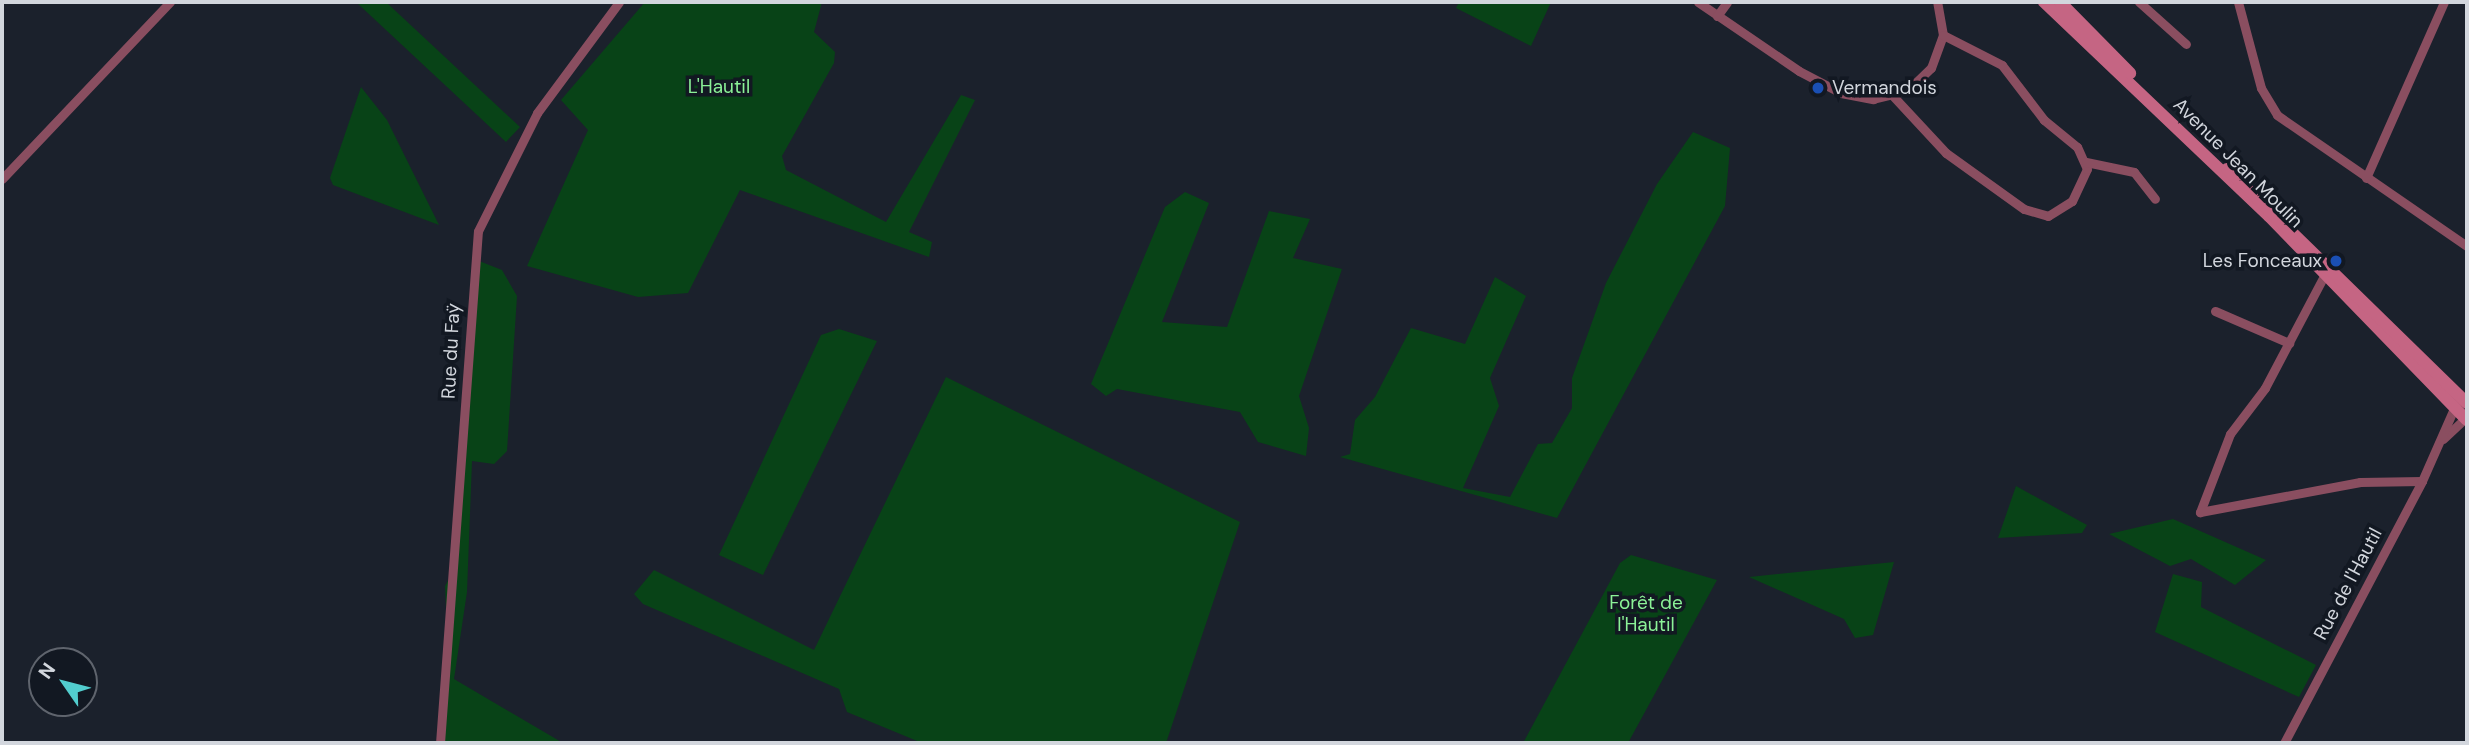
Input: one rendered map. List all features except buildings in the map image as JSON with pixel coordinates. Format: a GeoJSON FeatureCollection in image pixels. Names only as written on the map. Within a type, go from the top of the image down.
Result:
{"type":"FeatureCollection","features":[{"type":"Feature","properties":{"kind":"main road","name":"Avenue Jean Moulin"},"geometry":{"type":"LineString","coordinates":[[2044,2],[2463,411]]}},
{"type":"Feature","properties":{"kind":"main road","name":"Avenue Jean Moulin"},"geometry":{"type":"LineString","coordinates":[[2060,2],[2463,411]]}},
{"type":"Feature","properties":{"kind":"street"},"geometry":{"type":"LineString","coordinates":[[2,179],[170,2]]}},
{"type":"Feature","properties":{"kind":"street","name":"Rue du Faÿ"},"geometry":{"type":"LineString","coordinates":[[440,743],[478,231],[537,113],[620,2]]}},
{"type":"Feature","properties":{"kind":"street"},"geometry":{"type":"LineString","coordinates":[[1698,2],[1841,93],[1893,96],[1925,76],[1943,35],[1937,2]]}},
{"type":"Feature","properties":{"kind":"street"},"geometry":{"type":"LineString","coordinates":[[1717,16],[1727,2]]}},
{"type":"Feature","properties":{"kind":"street"},"geometry":{"type":"LineString","coordinates":[[2139,2],[2186,44]]}},
{"type":"Feature","properties":{"kind":"street"},"geometry":{"type":"LineString","coordinates":[[2238,2],[2272,109],[2467,246]]}},
{"type":"Feature","properties":{"kind":"street"},"geometry":{"type":"LineString","coordinates":[[2366,177],[2445,2]]}},
{"type":"Feature","properties":{"kind":"street"},"geometry":{"type":"LineString","coordinates":[[1943,35],[2002,65],[2087,162],[2134,172],[2155,199]]}},
{"type":"Feature","properties":{"kind":"street"},"geometry":{"type":"LineString","coordinates":[[1893,96],[1946,153],[2040,217],[2072,201],[2085,181],[2087,162]]}},
{"type":"Feature","properties":{"kind":"street"},"geometry":{"type":"LineString","coordinates":[[2325,274],[2289,343],[2230,434],[2200,512],[2360,482],[2422,481]]}},
{"type":"Feature","properties":{"kind":"street"},"geometry":{"type":"LineString","coordinates":[[2215,311],[2289,343]]}},
{"type":"Feature","properties":{"kind":"street","name":"Rue de l'Hautil"},"geometry":{"type":"LineString","coordinates":[[2442,440],[2463,411]]}},
{"type":"Feature","properties":{"kind":"street","name":"Rue de l'Hautil"},"geometry":{"type":"LineString","coordinates":[[2284,743],[2442,440],[2463,411]]}},
{"type":"Feature","properties":{"kind":"green space"},"geometry":{"type":"Polygon","coordinates":[[[356,2],[386,2],[520,127],[506,142],[356,2]]]}},
{"type":"Feature","properties":{"kind":"green space","name":"L'Hautil"},"geometry":{"type":"Polygon","coordinates":[[[645,2],[822,2],[814,32],[835,52],[834,63],[782,156],[786,170],[886,222],[961,95],[975,100],[909,232],[932,242],[929,257],[740,190],[688,293],[638,297],[527,266],[588,130],[561,100],[645,2]]]}},
{"type":"Feature","properties":{"kind":"green space"},"geometry":{"type":"Polygon","coordinates":[[[1459,2],[1551,2],[1531,46],[1456,8],[1459,2]]]}},
{"type":"Feature","properties":{"kind":"green space"},"geometry":{"type":"Polygon","coordinates":[[[361,87],[387,120],[439,225],[333,185],[330,178],[361,87]]]}},
{"type":"Feature","properties":{"kind":"green space"},"geometry":{"type":"Polygon","coordinates":[[[1693,132],[1730,148],[1725,206],[1557,518],[1340,457],[1350,454],[1355,420],[1375,397],[1411,328],[1465,344],[1495,277],[1526,296],[1490,378],[1499,406],[1463,488],[1510,497],[1538,444],[1552,443],[1572,408],[1572,378],[1606,283],[1657,184],[1693,132]]]}},
{"type":"Feature","properties":{"kind":"green space"},"geometry":{"type":"Polygon","coordinates":[[[1185,192],[1209,203],[1162,322],[1227,327],[1269,211],[1310,219],[1293,258],[1342,269],[1299,396],[1309,428],[1306,456],[1258,442],[1240,412],[1117,389],[1106,396],[1091,384],[1165,207],[1185,192]]]}},
{"type":"Feature","properties":{"kind":"green space"},"geometry":{"type":"Polygon","coordinates":[[[474,259],[502,270],[517,296],[507,451],[494,464],[472,461],[467,592],[454,679],[563,743],[443,743],[449,676],[445,586],[453,571],[474,259]]]}},
{"type":"Feature","properties":{"kind":"green space"},"geometry":{"type":"Polygon","coordinates":[[[839,329],[877,341],[763,575],[719,555],[821,335],[839,329]]]}},
{"type":"Feature","properties":{"kind":"green space"},"geometry":{"type":"Polygon","coordinates":[[[946,377],[1240,522],[1166,743],[922,743],[847,712],[839,689],[643,604],[634,594],[654,570],[814,650],[946,377]]]}},
{"type":"Feature","properties":{"kind":"green space"},"geometry":{"type":"Polygon","coordinates":[[[2016,486],[2087,525],[2082,533],[1998,538],[2016,486]]]}},
{"type":"Feature","properties":{"kind":"green space"},"geometry":{"type":"Polygon","coordinates":[[[2173,519],[2266,560],[2235,585],[2191,559],[2170,566],[2109,534],[2173,519]]]}},
{"type":"Feature","properties":{"kind":"green space","name":"Forêt de l'Hautil"},"geometry":{"type":"Polygon","coordinates":[[[1631,555],[1717,580],[1628,743],[1523,743],[1620,563],[1631,555]]]}},
{"type":"Feature","properties":{"kind":"green space"},"geometry":{"type":"Polygon","coordinates":[[[1894,562],[1873,635],[1855,638],[1844,619],[1749,577],[1894,562]]]}},
{"type":"Feature","properties":{"kind":"green space"},"geometry":{"type":"Polygon","coordinates":[[[2173,574],[2202,582],[2201,607],[2316,665],[2299,697],[2155,632],[2173,574]]]}},
{"type":"Feature","properties":{"kind":"place","name":"Vermandois"},"geometry":{"type":"Point","coordinates":[1818,88]}},
{"type":"Feature","properties":{"kind":"place","name":"Les Fonceaux"},"geometry":{"type":"Point","coordinates":[2336,261]}}]}
